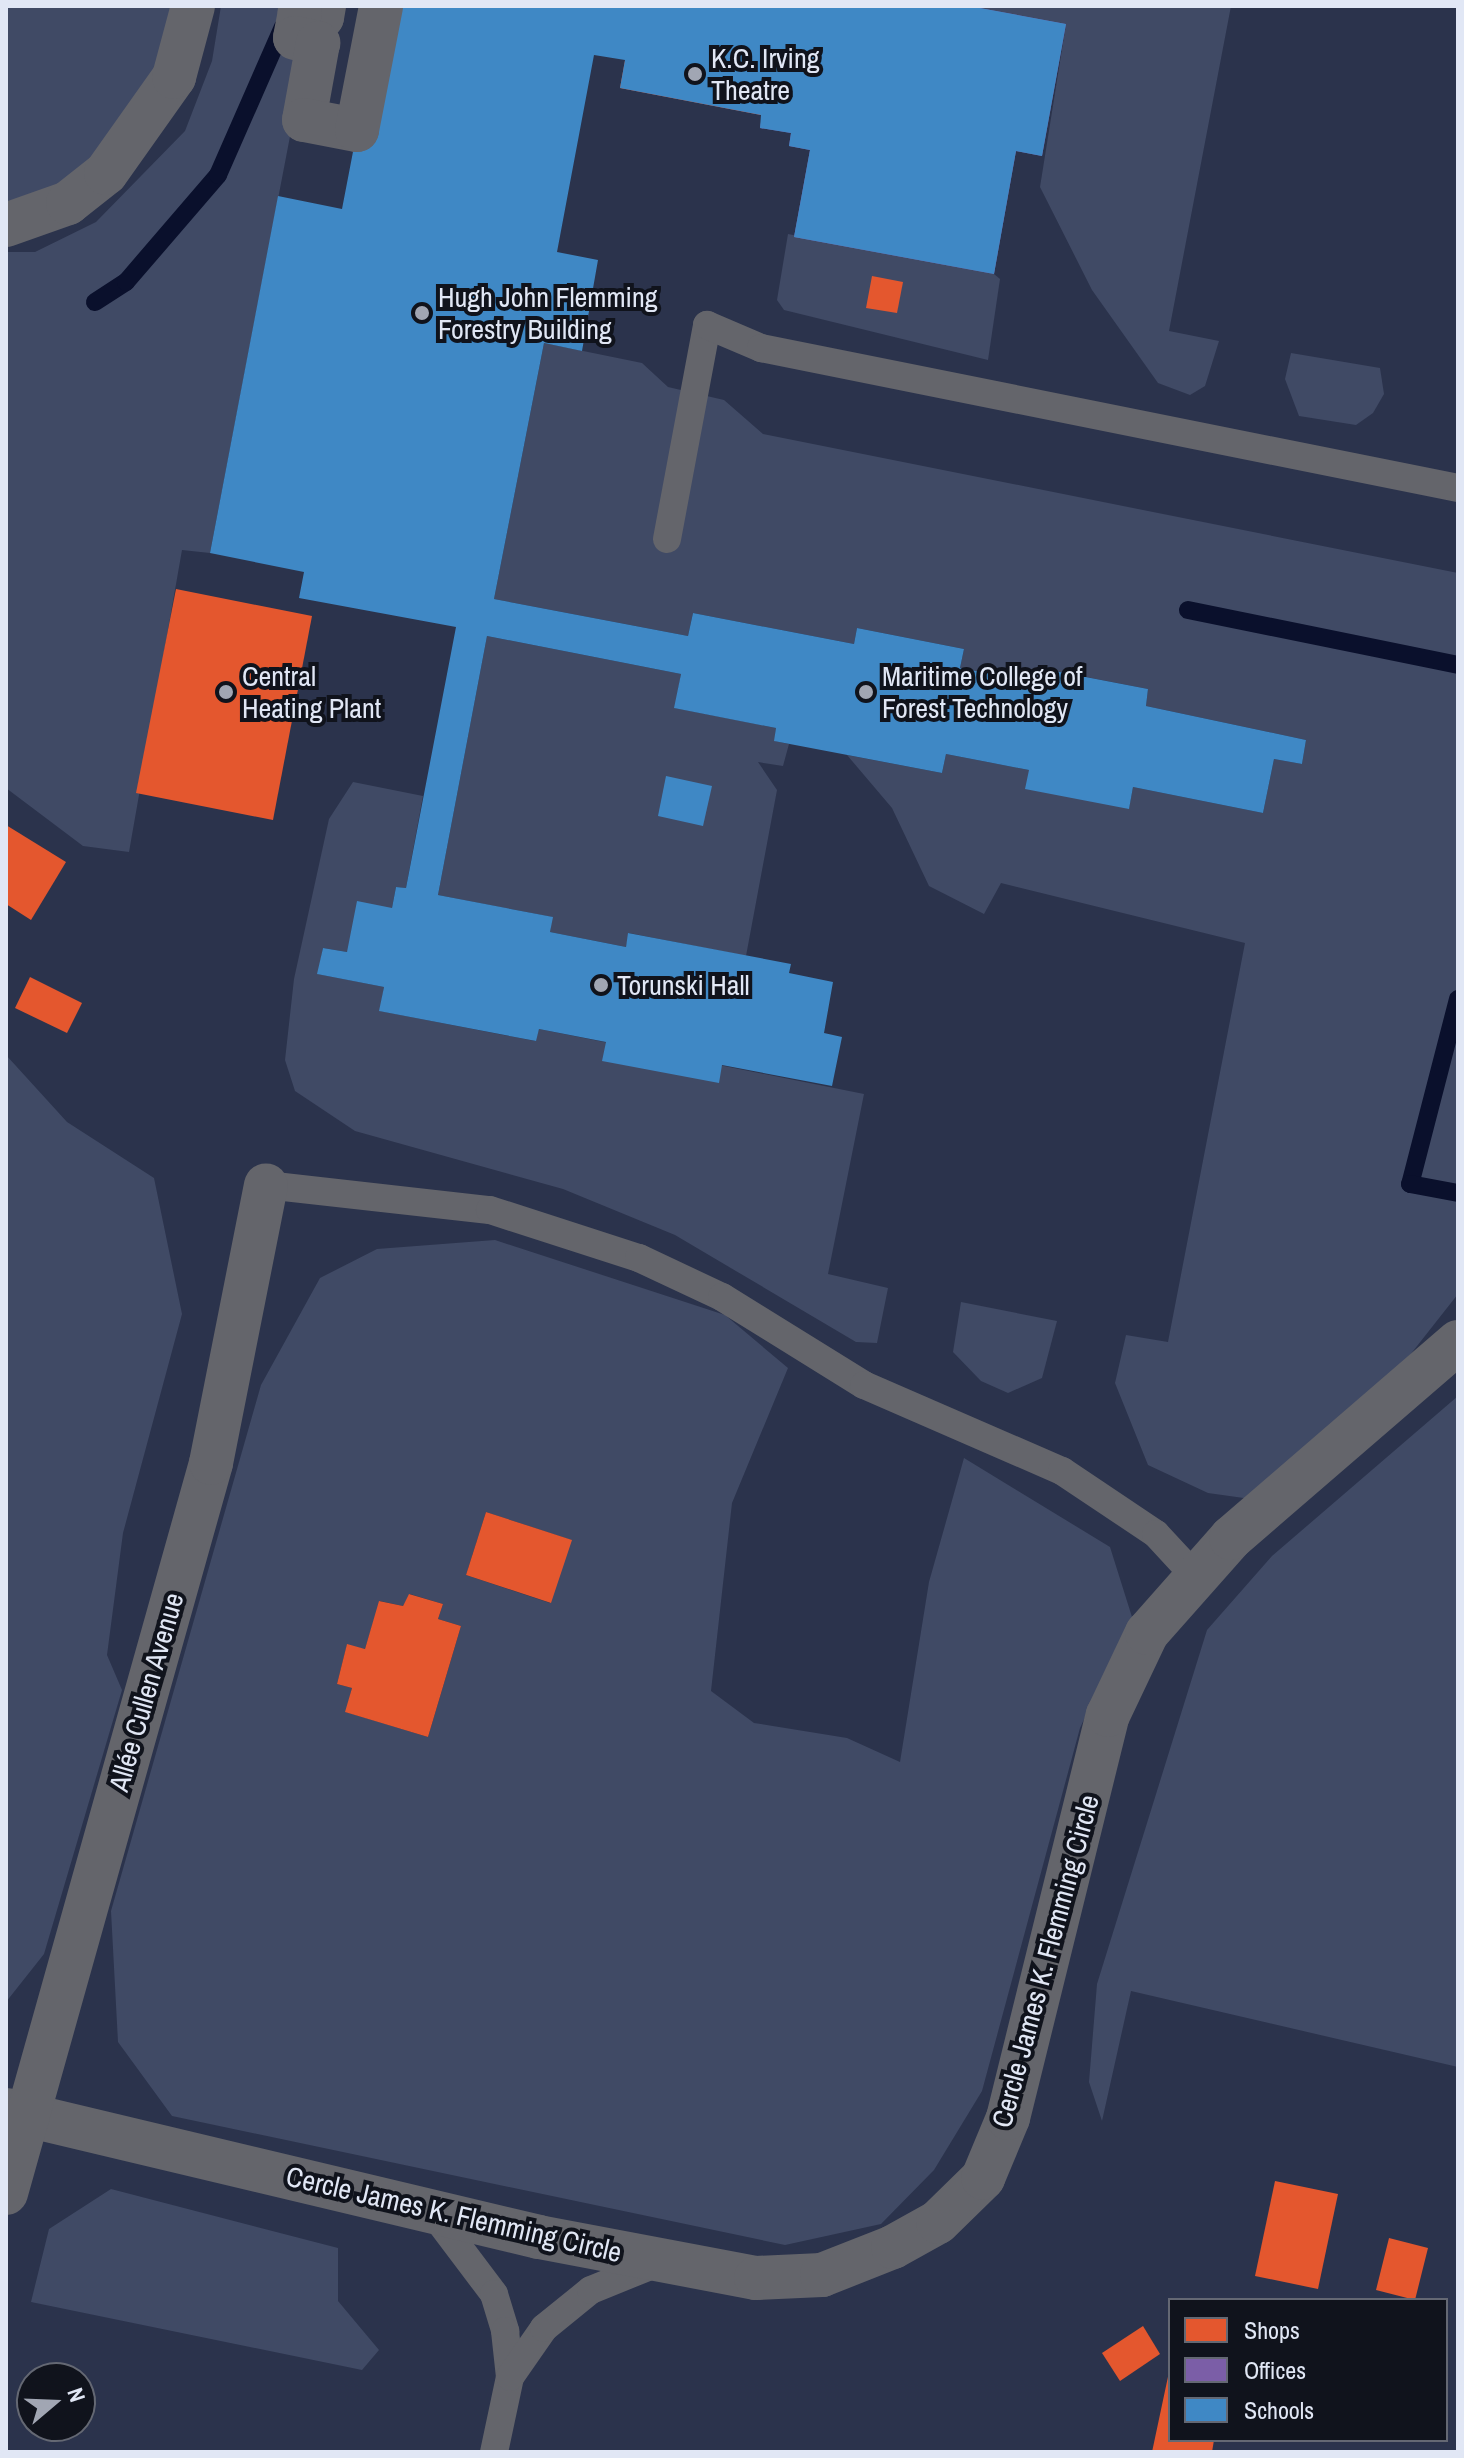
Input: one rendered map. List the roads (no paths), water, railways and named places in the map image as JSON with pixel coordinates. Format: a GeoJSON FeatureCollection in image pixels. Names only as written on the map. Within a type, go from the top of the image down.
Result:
{"type":"FeatureCollection","features":[{"type":"Feature","properties":{"kind":"street"},"geometry":{"type":"LineString","coordinates":[[6,225],[68,203],[106,173],[174,77],[193,6]]}},
{"type":"Feature","properties":{"kind":"street"},"geometry":{"type":"LineString","coordinates":[[324,6],[322,17],[300,12],[295,38],[318,43],[304,120],[357,130],[381,6]]}},
{"type":"Feature","properties":{"kind":"street","name":"Allée Cullen Avenue"},"geometry":{"type":"LineString","coordinates":[[6,2193],[20,2112],[211,1463],[266,1185]]}},
{"type":"Feature","properties":{"kind":"street","name":"Cercle James K. Flemming Circle"},"geometry":{"type":"LineString","coordinates":[[20,2112],[431,2211],[756,2278],[822,2275],[938,2222],[983,2178],[1008,2118],[1108,1715],[1147,1633],[1193,1574],[1458,1342]]}},
{"type":"Feature","properties":{"kind":"lane"},"geometry":{"type":"LineString","coordinates":[[667,539],[707,325],[761,348],[1458,488]]}},
{"type":"Feature","properties":{"kind":"lane"},"geometry":{"type":"LineString","coordinates":[[266,1185],[490,1210],[639,1258],[722,1297],[864,1385],[1062,1471],[1156,1534],[1193,1574]]}},
{"type":"Feature","properties":{"kind":"lane"},"geometry":{"type":"LineString","coordinates":[[431,2211],[494,2294],[510,2377]]}},
{"type":"Feature","properties":{"kind":"lane"},"geometry":{"type":"LineString","coordinates":[[494,2452],[510,2377],[544,2328],[591,2290],[663,2261]]}},
{"type":"Feature","properties":{"kind":"waterway"},"geometry":{"type":"LineString","coordinates":[[95,302],[126,282],[218,175],[283,27]]}},
{"type":"Feature","properties":{"kind":"waterway"},"geometry":{"type":"LineString","coordinates":[[1188,610],[1458,665]]}},
{"type":"Feature","properties":{"kind":"waterway"},"geometry":{"type":"LineString","coordinates":[[1458,999],[1410,1184],[1458,1193]]}},
{"type":"Feature","properties":{"kind":"place","name":"K.C. Irving Theatre"},"geometry":{"type":"Point","coordinates":[695,74]}},
{"type":"Feature","properties":{"kind":"place","name":"Hugh John Flemming Forestry Building"},"geometry":{"type":"Point","coordinates":[422,313]}},
{"type":"Feature","properties":{"kind":"place","name":"Central Heating Plant"},"geometry":{"type":"Point","coordinates":[226,692]}},
{"type":"Feature","properties":{"kind":"place","name":"Maritime College of Forest Technology"},"geometry":{"type":"Point","coordinates":[866,692]}},
{"type":"Feature","properties":{"kind":"place","name":"Torunski Hall"},"geometry":{"type":"Point","coordinates":[601,985]}}]}
